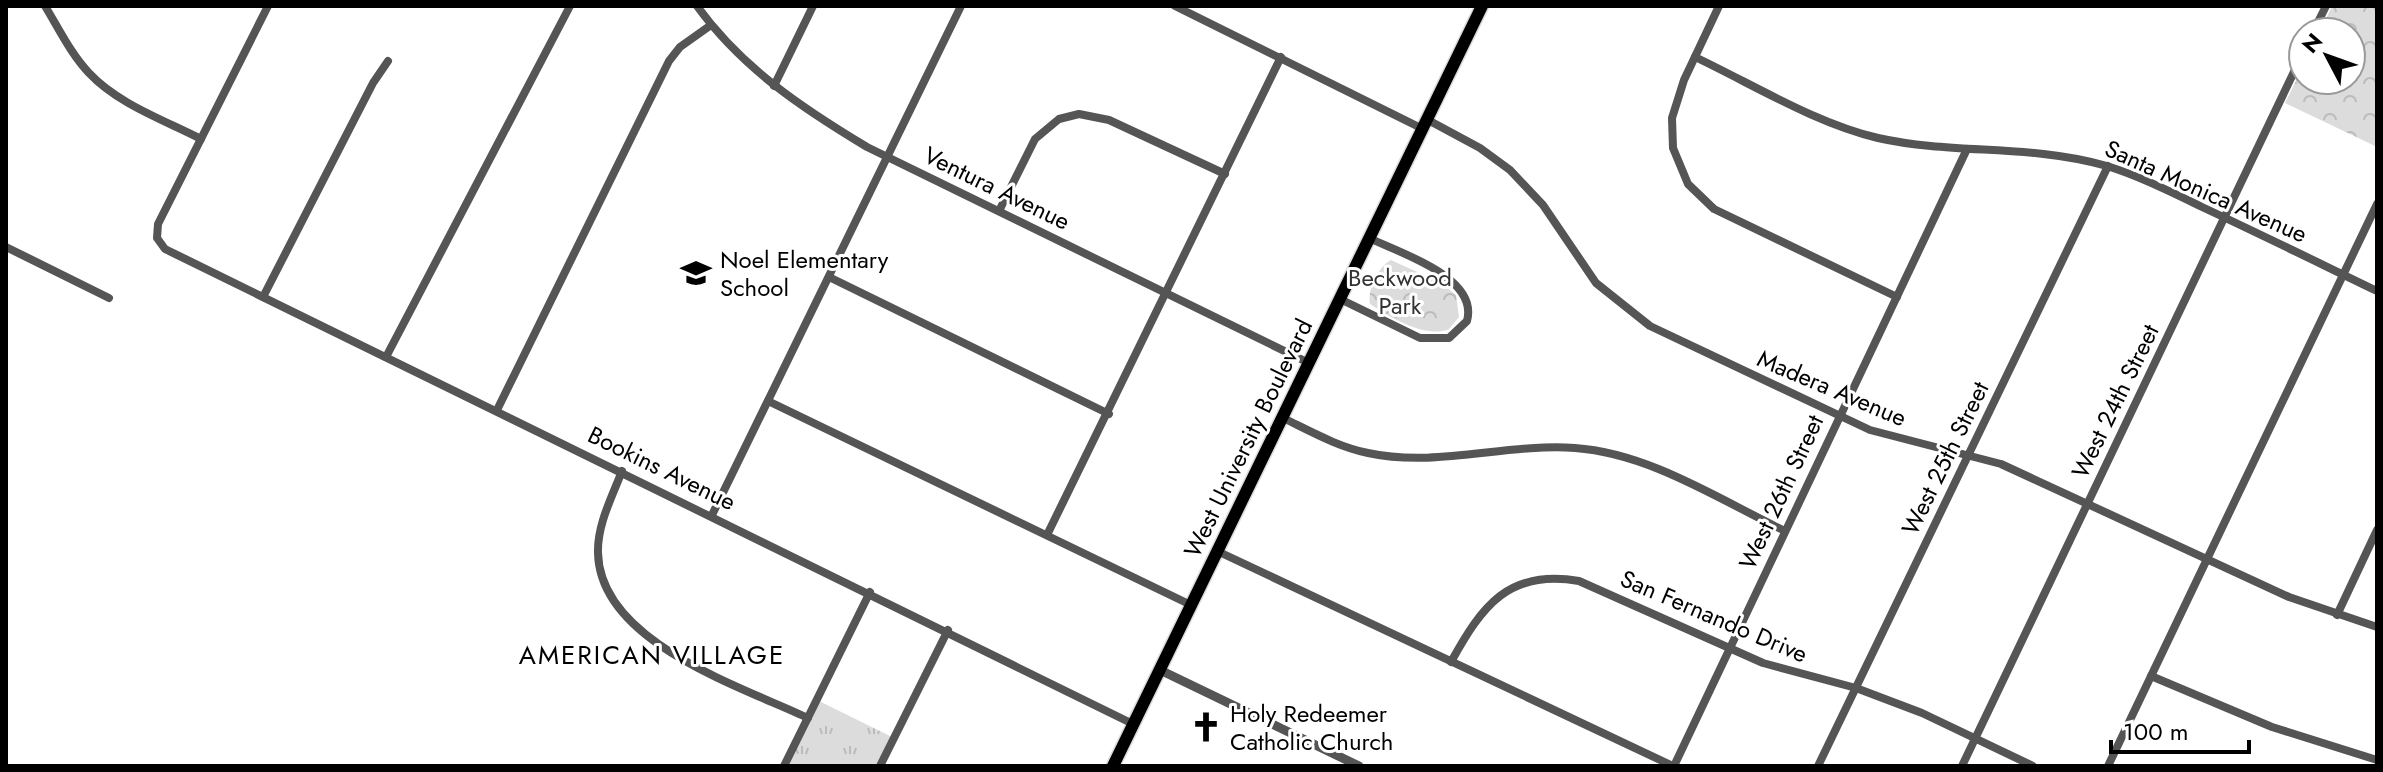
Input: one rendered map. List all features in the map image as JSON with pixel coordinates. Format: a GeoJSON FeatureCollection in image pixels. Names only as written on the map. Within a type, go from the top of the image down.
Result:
{"type":"FeatureCollection","features":[{"type":"Feature","properties":{"kind":"main road","name":"West University Boulevard"},"geometry":{"type":"LineString","coordinates":[[1113,766],[1482,6]]}},
{"type":"Feature","properties":{"kind":"street"},"geometry":{"type":"LineString","coordinates":[[45,6],[75,54],[97,81],[132,105],[201,139],[268,6]]}},
{"type":"Feature","properties":{"kind":"street"},"geometry":{"type":"LineString","coordinates":[[386,357],[570,6]]}},
{"type":"Feature","properties":{"kind":"street","name":"Ventura Avenue"},"geometry":{"type":"LineString","coordinates":[[697,6],[711,25],[800,107],[888,157],[1309,363]]}},
{"type":"Feature","properties":{"kind":"street"},"geometry":{"type":"LineString","coordinates":[[774,86],[813,6]]}},
{"type":"Feature","properties":{"kind":"street"},"geometry":{"type":"LineString","coordinates":[[712,515],[961,6]]}},
{"type":"Feature","properties":{"kind":"street","name":"Madera Avenue"},"geometry":{"type":"LineString","coordinates":[[1175,6],[1480,148],[1521,180],[1543,205],[1588,274],[1628,312],[1662,333],[1838,416],[1900,440],[2013,469],[2207,559],[2337,615],[2377,627]]}},
{"type":"Feature","properties":{"kind":"street"},"geometry":{"type":"LineString","coordinates":[[1719,6],[1675,103],[1671,134],[1677,162],[1695,193],[1714,209],[1741,224],[1897,297]]}},
{"type":"Feature","properties":{"kind":"street"},"geometry":{"type":"LineString","coordinates":[[497,410],[669,61],[693,36],[711,25]]}},
{"type":"Feature","properties":{"kind":"street"},"geometry":{"type":"LineString","coordinates":[[1047,535],[1109,414],[1281,57]]}},
{"type":"Feature","properties":{"kind":"street","name":"Santa Monica Avenue"},"geometry":{"type":"LineString","coordinates":[[1695,57],[1853,129],[1883,139],[1967,149],[2050,154],[2108,166],[2225,217],[2377,291]]}},
{"type":"Feature","properties":{"kind":"street"},"geometry":{"type":"LineString","coordinates":[[263,297],[373,83],[388,61]]}},
{"type":"Feature","properties":{"kind":"street","name":"West 24th Street"},"geometry":{"type":"LineString","coordinates":[[1962,766],[2287,87]]}},
{"type":"Feature","properties":{"kind":"street"},"geometry":{"type":"LineString","coordinates":[[999,211],[1035,139],[1050,124],[1069,116],[1090,114],[1109,120],[1225,174]]}},
{"type":"Feature","properties":{"kind":"street","name":"Bookins Avenue"},"geometry":{"type":"LineString","coordinates":[[201,139],[156,231],[160,244],[171,252],[948,630],[1133,724]]}},
{"type":"Feature","properties":{"kind":"street","name":"West 26th Street"},"geometry":{"type":"LineString","coordinates":[[1673,766],[1967,149]]}},
{"type":"Feature","properties":{"kind":"street","name":"West 25th Street"},"geometry":{"type":"LineString","coordinates":[[1818,766],[2108,166]]}},
{"type":"Feature","properties":{"kind":"street"},"geometry":{"type":"LineString","coordinates":[[2108,766],[2377,204]]}},
{"type":"Feature","properties":{"kind":"street"},"geometry":{"type":"LineString","coordinates":[[1340,299],[1427,340],[1449,338],[1467,321],[1467,299],[1454,282],[1369,238]]}},
{"type":"Feature","properties":{"kind":"street"},"geometry":{"type":"LineString","coordinates":[[6,247],[109,298]]}},
{"type":"Feature","properties":{"kind":"street"},"geometry":{"type":"LineString","coordinates":[[829,277],[1109,414]]}},
{"type":"Feature","properties":{"kind":"street"},"geometry":{"type":"LineString","coordinates":[[768,401],[1191,605]]}},
{"type":"Feature","properties":{"kind":"street"},"geometry":{"type":"LineString","coordinates":[[1283,418],[1330,441],[1367,453],[1406,458],[1533,447],[1577,448],[1621,456],[1662,472],[1785,531]]}},
{"type":"Feature","properties":{"kind":"street"},"geometry":{"type":"LineString","coordinates":[[622,471],[604,517],[598,550],[602,577],[617,610],[633,626],[673,652],[808,718]]}},
{"type":"Feature","properties":{"kind":"street"},"geometry":{"type":"LineString","coordinates":[[2337,615],[2377,530]]}},
{"type":"Feature","properties":{"kind":"street"},"geometry":{"type":"LineString","coordinates":[[1217,551],[1673,766]]}},
{"type":"Feature","properties":{"kind":"street","name":"San Fernando Drive"},"geometry":{"type":"LineString","coordinates":[[1451,662],[1485,607],[1512,588],[1545,579],[1571,580],[1595,587],[1729,649],[1795,674],[1856,688],[1976,738],[2033,766]]}},
{"type":"Feature","properties":{"kind":"street"},"geometry":{"type":"LineString","coordinates":[[784,766],[870,592]]}},
{"type":"Feature","properties":{"kind":"street"},"geometry":{"type":"LineString","coordinates":[[880,766],[948,630]]}},
{"type":"Feature","properties":{"kind":"street"},"geometry":{"type":"LineString","coordinates":[[1160,670],[1359,766]]}},
{"type":"Feature","properties":{"kind":"street"},"geometry":{"type":"LineString","coordinates":[[2151,676],[2272,727],[2377,760]]}},
{"type":"Feature","properties":{"kind":"green space"},"geometry":{"type":"Polygon","coordinates":[[[2332,6],[2377,6],[2377,147],[2285,103],[2288,96],[2367,96],[2367,16],[2327,16],[2332,6]]]}},
{"type":"Feature","properties":{"kind":"green space","name":"Beckwood Park"},"geometry":{"type":"Polygon","coordinates":[[[1391,260],[1441,283],[1456,295],[1459,317],[1449,329],[1419,329],[1370,304],[1374,279],[1391,260]]]}},
{"type":"Feature","properties":{"kind":"green space"},"geometry":{"type":"Polygon","coordinates":[[[817,700],[894,738],[880,766],[784,766],[817,700]]]}},
{"type":"Feature","properties":{"kind":"place","name":"Noel Elementary School"},"geometry":{"type":"Point","coordinates":[696,273]}},
{"type":"Feature","properties":{"kind":"place","name":"Holy Redeemer Catholic Church"},"geometry":{"type":"Point","coordinates":[1206,727]}},
{"type":"Feature","properties":{"kind":"district","name":"AMERICAN VILLAGE"},"geometry":{"type":"Point","coordinates":[652,655]}}]}
